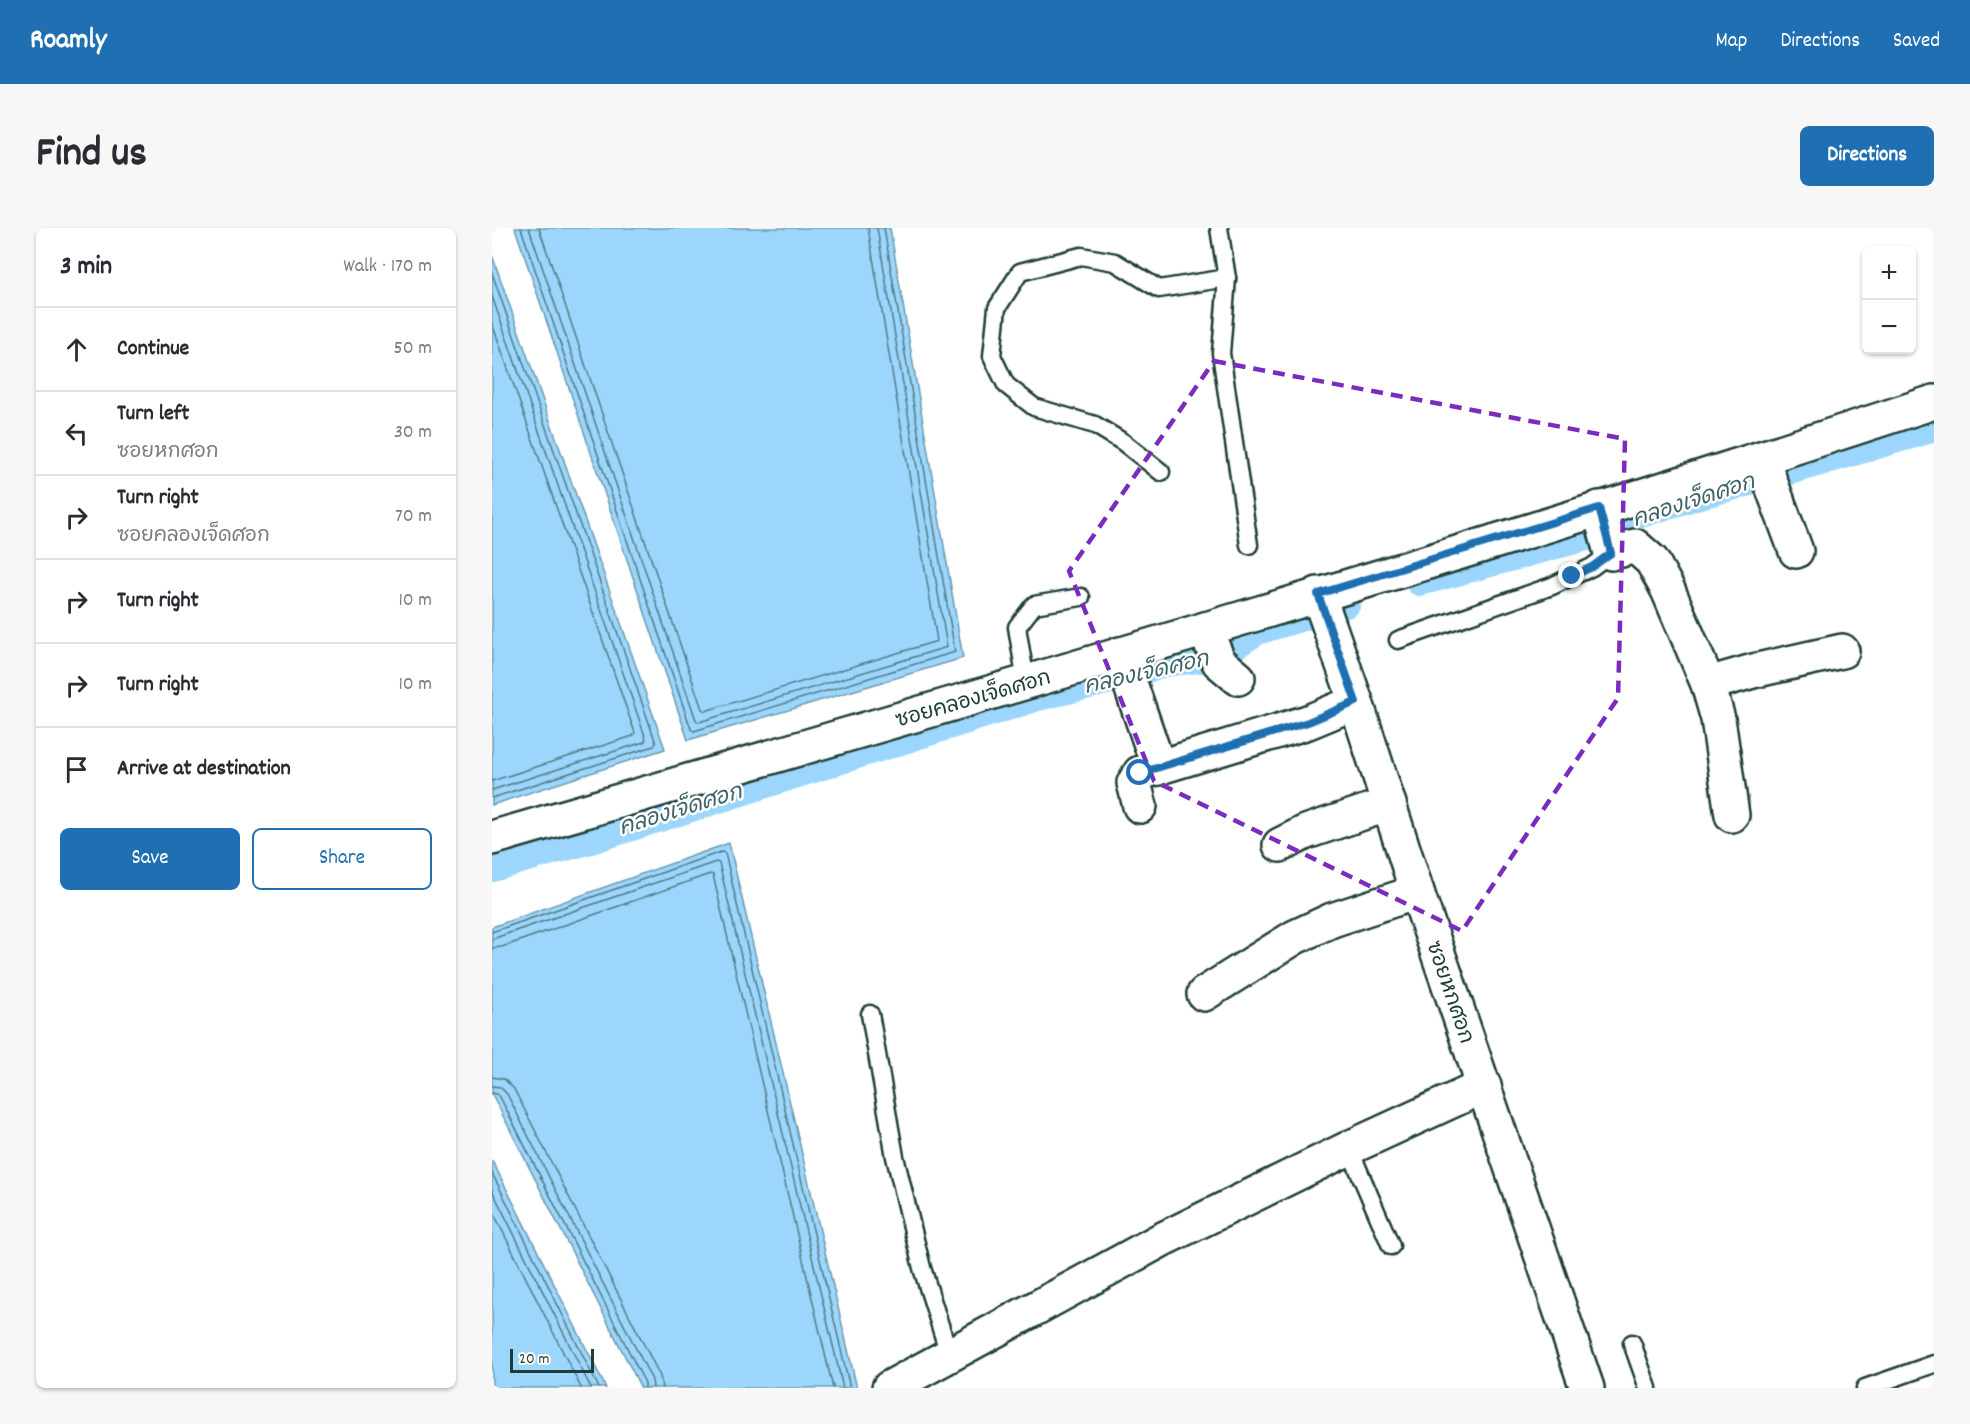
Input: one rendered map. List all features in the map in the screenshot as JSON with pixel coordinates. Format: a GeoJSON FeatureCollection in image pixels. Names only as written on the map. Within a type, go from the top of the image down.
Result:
{"type":"FeatureCollection","features":[{"type":"Feature","properties":{"kind":"street","name":"ซอยคลองเจ็ดศอก"},"geometry":{"type":"LineString","coordinates":[[492,838],[1026,682],[1127,671],[1218,652],[1318,594],[1605,531],[1762,459],[1934,402]]}},
{"type":"Feature","properties":{"kind":"street"},"geometry":{"type":"LineString","coordinates":[[1762,459],[1796,551]]}},
{"type":"Feature","properties":{"kind":"street"},"geometry":{"type":"LineString","coordinates":[[1605,531],[1635,546],[1652,561],[1668,590],[1708,684],[1718,719],[1732,815]]}},
{"type":"Feature","properties":{"kind":"street","name":"ซอยหกศอก"},"geometry":{"type":"LineString","coordinates":[[1318,594],[1333,712],[1394,899],[1484,1086],[1587,1388]]}},
{"type":"Feature","properties":{"kind":"street"},"geometry":{"type":"LineString","coordinates":[[1708,684],[1842,651]]}},
{"type":"Feature","properties":{"kind":"street"},"geometry":{"type":"LineString","coordinates":[[1127,671],[1159,768]]}},
{"type":"Feature","properties":{"kind":"street"},"geometry":{"type":"LineString","coordinates":[[1140,806],[1134,783],[1140,773],[1333,712]]}},
{"type":"Feature","properties":{"kind":"street"},"geometry":{"type":"LineString","coordinates":[[1280,845],[1306,832],[1366,812]]}},
{"type":"Feature","properties":{"kind":"street"},"geometry":{"type":"LineString","coordinates":[[1204,994],[1295,937],[1332,920],[1394,899]]}},
{"type":"Feature","properties":{"kind":"street"},"geometry":{"type":"LineString","coordinates":[[889,1388],[1161,1240],[1349,1148],[1484,1086]]}},
{"type":"Feature","properties":{"kind":"lane"},"geometry":{"type":"LineString","coordinates":[[1219,228],[1227,278],[1221,353],[1249,545]]}},
{"type":"Feature","properties":{"kind":"lane"},"geometry":{"type":"LineString","coordinates":[[1161,472],[1123,442],[1095,425],[1034,406],[1006,385],[992,356],[997,308],[1020,272],[1081,256],[1115,262],[1159,289],[1227,278]]}},
{"type":"Feature","properties":{"kind":"lane"},"geometry":{"type":"LineString","coordinates":[[1398,640],[1552,586],[1592,567],[1605,531]]}},
{"type":"Feature","properties":{"kind":"lane"},"geometry":{"type":"LineString","coordinates":[[1026,682],[1017,627],[1034,605],[1081,597]]}},
{"type":"Feature","properties":{"kind":"lane"},"geometry":{"type":"LineString","coordinates":[[870,1014],[895,1157],[922,1268],[949,1354]]}},
{"type":"Feature","properties":{"kind":"lane"},"geometry":{"type":"LineString","coordinates":[[1349,1148],[1391,1246]]}},
{"type":"Feature","properties":{"kind":"lane"},"geometry":{"type":"LineString","coordinates":[[1632,1343],[1648,1388]]}},
{"type":"Feature","properties":{"kind":"lane"},"geometry":{"type":"LineString","coordinates":[[1865,1388],[1934,1364]]}},
{"type":"Feature","properties":{"kind":"highlighted area"},"geometry":{"type":"Polygon","coordinates":[[[1214,361],[1625,439],[1618,698],[1462,931],[1154,781],[1069,571],[1214,361]]]}},
{"type":"Feature","properties":{"kind":"water"},"geometry":{"type":"Polygon","coordinates":[[[515,228],[890,228],[963,658],[688,740],[515,228]]]}},
{"type":"Feature","properties":{"kind":"water"},"geometry":{"type":"Polygon","coordinates":[[[492,255],[665,749],[492,805],[492,255]]]}},
{"type":"Feature","properties":{"kind":"water"},"geometry":{"type":"Polygon","coordinates":[[[729,843],[857,1388],[641,1388],[492,1094],[492,927],[729,843]]]}},
{"type":"Feature","properties":{"kind":"water"},"geometry":{"type":"Polygon","coordinates":[[[492,1160],[606,1388],[492,1388],[492,1160]]]}},
{"type":"Feature","properties":{"kind":"waterway","name":"คลองเจ็ดศอก"},"geometry":{"type":"LineString","coordinates":[[1420,581],[1605,531],[1638,514],[1696,495],[1934,427]]}},
{"type":"Feature","properties":{"kind":"waterway","name":"คลองเจ็ดศอก"},"geometry":{"type":"LineString","coordinates":[[492,867],[594,838],[1038,696],[1128,675],[1163,662],[1216,656],[1257,630],[1346,603]]}},
{"type":"Feature","properties":{"kind":"route"},"geometry":{"type":"LineString","coordinates":[[1140,773],[1308,722],[1356,702],[1318,594],[1599,508],[1611,553],[1592,567],[1572,576]]}}]}
